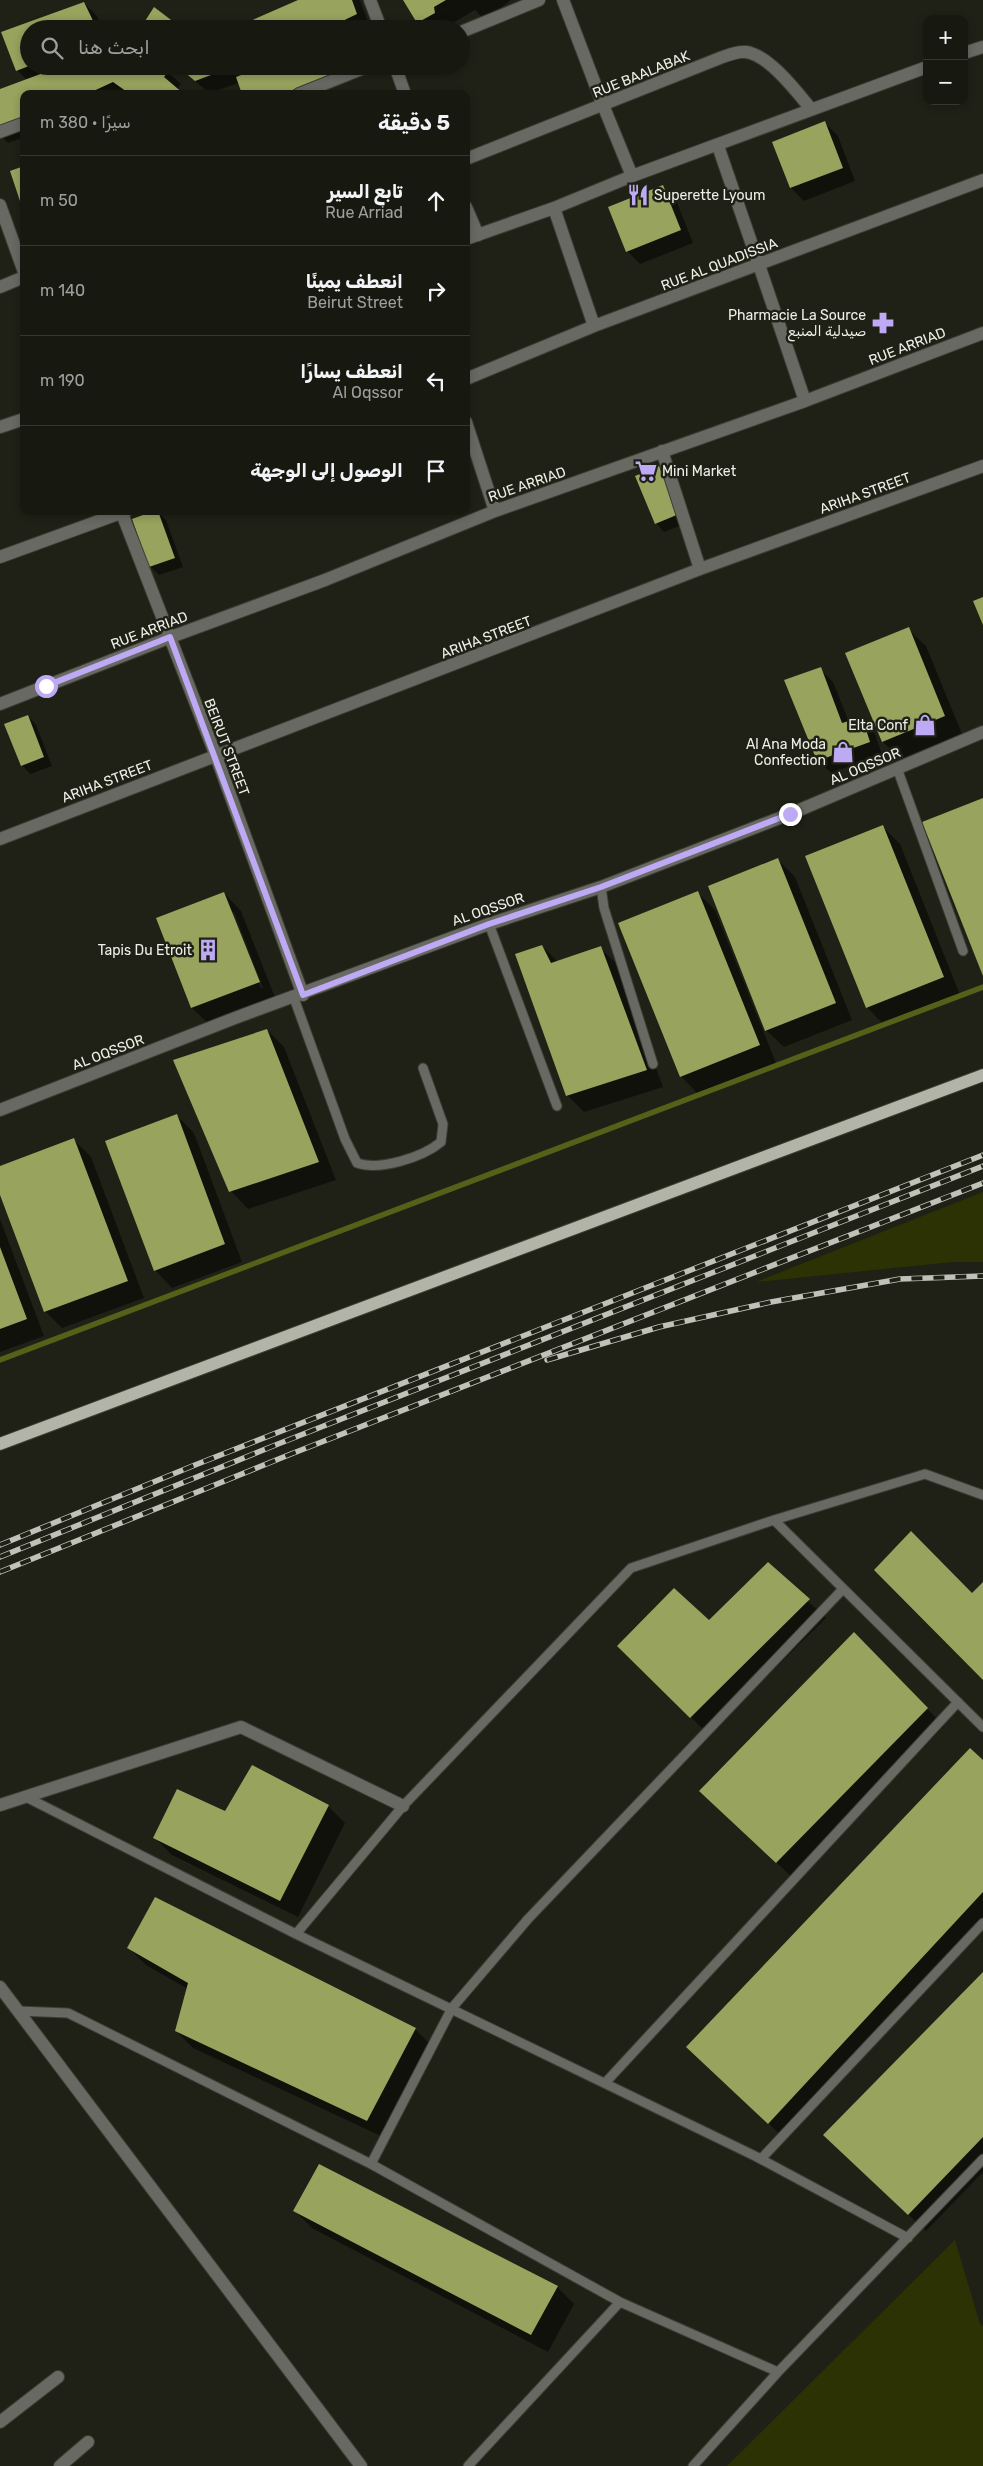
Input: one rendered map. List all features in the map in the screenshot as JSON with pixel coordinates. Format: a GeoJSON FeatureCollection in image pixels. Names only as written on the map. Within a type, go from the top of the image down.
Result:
{"type":"FeatureCollection","features":[{"type":"Feature","properties":{"kind":"main road"},"geometry":{"type":"LineString","coordinates":[[0,1444],[983,1075]]}},
{"type":"Feature","properties":{"kind":"street"},"geometry":{"type":"LineString","coordinates":[[370,0],[378,20]]}},
{"type":"Feature","properties":{"kind":"street"},"geometry":{"type":"LineString","coordinates":[[470,28],[539,0]]}},
{"type":"Feature","properties":{"kind":"street"},"geometry":{"type":"LineString","coordinates":[[563,0],[632,176]]}},
{"type":"Feature","properties":{"kind":"street"},"geometry":{"type":"LineString","coordinates":[[968,52],[983,46]]}},
{"type":"Feature","properties":{"kind":"street","name":"RUE BAALABAK"},"geometry":{"type":"LineString","coordinates":[[470,157],[726,56],[742,52],[754,54],[772,67],[811,109]]}},
{"type":"Feature","properties":{"kind":"street"},"geometry":{"type":"LineString","coordinates":[[472,237],[554,208],[632,176],[718,146],[811,109],[923,68]]}},
{"type":"Feature","properties":{"kind":"street"},"geometry":{"type":"LineString","coordinates":[[310,90],[347,75]]}},
{"type":"Feature","properties":{"kind":"street"},"geometry":{"type":"LineString","coordinates":[[398,75],[404,90]]}},
{"type":"Feature","properties":{"kind":"street"},"geometry":{"type":"LineString","coordinates":[[0,132],[20,124]]}},
{"type":"Feature","properties":{"kind":"street"},"geometry":{"type":"LineString","coordinates":[[718,146],[805,401]]}},
{"type":"Feature","properties":{"kind":"street","name":"RUE AL QUADISSIA"},"geometry":{"type":"LineString","coordinates":[[470,377],[594,326],[983,180]]}},
{"type":"Feature","properties":{"kind":"street"},"geometry":{"type":"LineString","coordinates":[[0,205],[20,261]]}},
{"type":"Feature","properties":{"kind":"street"},"geometry":{"type":"LineString","coordinates":[[554,208],[594,326]]}},
{"type":"Feature","properties":{"kind":"street"},"geometry":{"type":"LineString","coordinates":[[0,287],[20,279]]}},
{"type":"Feature","properties":{"kind":"street","name":"RUE ARRIAD"},"geometry":{"type":"LineString","coordinates":[[0,704],[170,637],[325,580],[495,511],[805,401],[983,334]]}},
{"type":"Feature","properties":{"kind":"street"},"geometry":{"type":"LineString","coordinates":[[0,427],[20,420]]}},
{"type":"Feature","properties":{"kind":"street"},"geometry":{"type":"LineString","coordinates":[[470,434],[495,511]]}},
{"type":"Feature","properties":{"kind":"street"},"geometry":{"type":"LineString","coordinates":[[662,451],[700,569]]}},
{"type":"Feature","properties":{"kind":"street","name":"ARIHA STREET"},"geometry":{"type":"LineString","coordinates":[[0,839],[700,569],[983,466]]}},
{"type":"Feature","properties":{"kind":"street"},"geometry":{"type":"LineString","coordinates":[[0,557],[115,515]]}},
{"type":"Feature","properties":{"kind":"street","name":"BEIRUT STREET"},"geometry":{"type":"LineString","coordinates":[[124,515],[216,756],[298,996]]}},
{"type":"Feature","properties":{"kind":"street","name":"AL OQSSOR"},"geometry":{"type":"LineString","coordinates":[[0,1110],[235,1018],[489,924],[601,887],[790,814],[983,732]]}},
{"type":"Feature","properties":{"kind":"street"},"geometry":{"type":"LineString","coordinates":[[0,1805],[241,1727],[403,1806]]}},
{"type":"Feature","properties":{"kind":"street"},"geometry":{"type":"LineString","coordinates":[[0,1987],[361,2466]]}},
{"type":"Feature","properties":{"kind":"street"},"geometry":{"type":"LineString","coordinates":[[0,2422],[58,2377]]}},
{"type":"Feature","properties":{"kind":"street"},"geometry":{"type":"LineString","coordinates":[[60,2466],[88,2442]]}},
{"type":"Feature","properties":{"kind":"lane"},"geometry":{"type":"LineString","coordinates":[[897,768],[963,952]]}},
{"type":"Feature","properties":{"kind":"lane"},"geometry":{"type":"LineString","coordinates":[[601,887],[604,908],[653,1064]]}},
{"type":"Feature","properties":{"kind":"lane"},"geometry":{"type":"LineString","coordinates":[[489,924],[558,1106]]}},
{"type":"Feature","properties":{"kind":"lane"},"geometry":{"type":"LineString","coordinates":[[298,996],[345,1139],[357,1163],[366,1166],[379,1166],[422,1153],[442,1142],[443,1124],[423,1068]]}},
{"type":"Feature","properties":{"kind":"lane"},"geometry":{"type":"LineString","coordinates":[[296,1934],[403,1806],[631,1568],[774,1520],[925,1474],[983,1495]]}},
{"type":"Feature","properties":{"kind":"lane"},"geometry":{"type":"LineString","coordinates":[[774,1520],[983,1728]]}},
{"type":"Feature","properties":{"kind":"lane"},"geometry":{"type":"LineString","coordinates":[[371,2164],[452,2008],[528,1920],[843,1589]]}},
{"type":"Feature","properties":{"kind":"lane"},"geometry":{"type":"LineString","coordinates":[[605,2083],[958,1702]]}},
{"type":"Feature","properties":{"kind":"lane"},"geometry":{"type":"LineString","coordinates":[[24,1796],[296,1934],[761,2159],[908,2238]]}},
{"type":"Feature","properties":{"kind":"lane"},"geometry":{"type":"LineString","coordinates":[[761,2159],[983,1923]]}},
{"type":"Feature","properties":{"kind":"lane"},"geometry":{"type":"LineString","coordinates":[[18,2011],[68,2013],[371,2164],[620,2302],[778,2372]]}},
{"type":"Feature","properties":{"kind":"lane"},"geometry":{"type":"LineString","coordinates":[[693,2466],[778,2372],[983,2159]]}},
{"type":"Feature","properties":{"kind":"lane"},"geometry":{"type":"LineString","coordinates":[[468,2466],[620,2302]]}},
{"type":"Feature","properties":{"kind":"green space"},"geometry":{"type":"Polygon","coordinates":[[[983,1192],[983,1262],[953,1262],[756,1282],[983,1192]]]}},
{"type":"Feature","properties":{"kind":"green space"},"geometry":{"type":"Polygon","coordinates":[[[955,2240],[980,2324],[983,2326],[983,2466],[727,2466],[955,2240]]]}},
{"type":"Feature","properties":{"kind":"building"},"geometry":{"type":"Polygon","coordinates":[[[298,0],[352,0],[357,14],[345,20],[252,20],[298,0]]]}},
{"type":"Feature","properties":{"kind":"building"},"geometry":{"type":"Polygon","coordinates":[[[403,0],[446,0],[434,7],[435,13],[422,20],[415,20],[403,0]]]}},
{"type":"Feature","properties":{"kind":"building"},"geometry":{"type":"Polygon","coordinates":[[[84,2],[93,20],[34,20],[84,2]]]}},
{"type":"Feature","properties":{"kind":"building"},"geometry":{"type":"Polygon","coordinates":[[[154,7],[171,20],[146,20],[154,7]]]}},
{"type":"Feature","properties":{"kind":"building"},"geometry":{"type":"Polygon","coordinates":[[[20,25],[20,69],[16,71],[1,32],[20,25]]]}},
{"type":"Feature","properties":{"kind":"building"},"geometry":{"type":"Polygon","coordinates":[[[38,75],[165,75],[164,77],[179,90],[124,90],[113,82],[96,90],[20,90],[20,120],[0,128],[0,89],[38,75]]]}},
{"type":"Feature","properties":{"kind":"building"},"geometry":{"type":"Polygon","coordinates":[[[188,75],[211,75],[195,81],[188,75]]]}},
{"type":"Feature","properties":{"kind":"building"},"geometry":{"type":"Polygon","coordinates":[[[241,75],[329,75],[293,90],[241,90],[236,77],[241,75]]]}},
{"type":"Feature","properties":{"kind":"building"},"geometry":{"type":"Polygon","coordinates":[[[825,121],[843,168],[790,188],[772,142],[825,121]]]}},
{"type":"Feature","properties":{"kind":"building"},"geometry":{"type":"Polygon","coordinates":[[[20,167],[20,201],[10,171],[20,167]]]}},
{"type":"Feature","properties":{"kind":"building"},"geometry":{"type":"Polygon","coordinates":[[[663,185],[681,230],[626,252],[608,207],[663,185]]]}},
{"type":"Feature","properties":{"kind":"building"},"geometry":{"type":"Polygon","coordinates":[[[659,466],[679,514],[655,524],[635,476],[659,466]]]}},
{"type":"Feature","properties":{"kind":"building"},"geometry":{"type":"Polygon","coordinates":[[[143,515],[159,515],[175,558],[149,567],[132,519],[143,515]]]}},
{"type":"Feature","properties":{"kind":"building"},"geometry":{"type":"Polygon","coordinates":[[[983,597],[983,625],[973,601],[983,597]]]}},
{"type":"Feature","properties":{"kind":"building"},"geometry":{"type":"Polygon","coordinates":[[[909,627],[945,716],[882,742],[845,653],[909,627]]]}},
{"type":"Feature","properties":{"kind":"building"},"geometry":{"type":"Polygon","coordinates":[[[821,667],[842,723],[862,717],[870,742],[817,761],[784,680],[821,667]]]}},
{"type":"Feature","properties":{"kind":"building"},"geometry":{"type":"Polygon","coordinates":[[[28,715],[44,757],[21,766],[4,724],[28,715]]]}},
{"type":"Feature","properties":{"kind":"building"},"geometry":{"type":"Polygon","coordinates":[[[983,798],[983,976],[922,822],[983,798]]]}},
{"type":"Feature","properties":{"kind":"building"},"geometry":{"type":"Polygon","coordinates":[[[883,825],[944,977],[866,1008],[805,856],[883,825]]]}},
{"type":"Feature","properties":{"kind":"building"},"geometry":{"type":"Polygon","coordinates":[[[778,858],[836,1003],[765,1031],[708,886],[778,858]]]}},
{"type":"Feature","properties":{"kind":"building"},"geometry":{"type":"Polygon","coordinates":[[[698,891],[760,1045],[680,1077],[618,923],[698,891]]]}},
{"type":"Feature","properties":{"kind":"building","name":"Tapis Du Etroit"},"geometry":{"type":"Polygon","coordinates":[[[224,892],[260,982],[191,1008],[156,918],[224,892]]]}},
{"type":"Feature","properties":{"kind":"building"},"geometry":{"type":"Polygon","coordinates":[[[542,945],[551,963],[601,946],[647,1070],[566,1096],[515,954],[542,945]]]}},
{"type":"Feature","properties":{"kind":"building"},"geometry":{"type":"Polygon","coordinates":[[[267,1029],[319,1162],[229,1192],[173,1060],[267,1029]]]}},
{"type":"Feature","properties":{"kind":"building"},"geometry":{"type":"Polygon","coordinates":[[[177,1114],[225,1244],[154,1271],[105,1141],[177,1114]]]}},
{"type":"Feature","properties":{"kind":"building"},"geometry":{"type":"Polygon","coordinates":[[[74,1138],[128,1281],[44,1312],[0,1195],[0,1166],[74,1138]]]}},
{"type":"Feature","properties":{"kind":"building"},"geometry":{"type":"Polygon","coordinates":[[[0,1247],[27,1319],[0,1329],[0,1247]]]}},
{"type":"Feature","properties":{"kind":"building"},"geometry":{"type":"Polygon","coordinates":[[[911,1531],[972,1593],[983,1582],[983,1680],[874,1570],[911,1531]]]}},
{"type":"Feature","properties":{"kind":"building"},"geometry":{"type":"Polygon","coordinates":[[[768,1562],[810,1599],[690,1718],[617,1646],[674,1588],[709,1620],[768,1562]]]}},
{"type":"Feature","properties":{"kind":"building"},"geometry":{"type":"Polygon","coordinates":[[[854,1632],[928,1708],[776,1863],[699,1791],[854,1632]]]}},
{"type":"Feature","properties":{"kind":"building"},"geometry":{"type":"Polygon","coordinates":[[[970,1748],[983,1760],[983,1892],[768,2124],[686,2047],[970,1748]]]}},
{"type":"Feature","properties":{"kind":"building"},"geometry":{"type":"Polygon","coordinates":[[[252,1765],[329,1805],[280,1901],[153,1838],[177,1789],[225,1811],[252,1765]]]}},
{"type":"Feature","properties":{"kind":"building"},"geometry":{"type":"Polygon","coordinates":[[[155,1897],[416,2028],[367,2121],[175,2031],[188,1983],[127,1948],[155,1897]]]}},
{"type":"Feature","properties":{"kind":"building"},"geometry":{"type":"Polygon","coordinates":[[[983,1972],[983,2137],[908,2215],[823,2135],[983,1972]]]}},
{"type":"Feature","properties":{"kind":"building"},"geometry":{"type":"Polygon","coordinates":[[[319,2164],[558,2286],[531,2335],[293,2211],[319,2164]]]}},
{"type":"Feature","properties":{"kind":"waterway"},"geometry":{"type":"LineString","coordinates":[[0,1360],[983,987]]}},
{"type":"Feature","properties":{"kind":"railway"},"geometry":{"type":"LineString","coordinates":[[0,1545],[195,1465],[983,1155]]}},
{"type":"Feature","properties":{"kind":"railway"},"geometry":{"type":"LineString","coordinates":[[0,1557],[278,1444],[983,1166]]}},
{"type":"Feature","properties":{"kind":"railway"},"geometry":{"type":"LineString","coordinates":[[0,1572],[291,1454],[983,1183]]}},
{"type":"Feature","properties":{"kind":"railway"},"geometry":{"type":"LineString","coordinates":[[547,1360],[659,1327],[771,1302],[900,1279],[983,1276]]}},
{"type":"Feature","properties":{"kind":"place","name":"Superette Lyoum"},"geometry":{"type":"Point","coordinates":[638,195]}},
{"type":"Feature","properties":{"kind":"place","name":"Pharmacie La Source صيدلية المنبع"},"geometry":{"type":"Point","coordinates":[883,323]}},
{"type":"Feature","properties":{"kind":"place","name":"Mini Market"},"geometry":{"type":"Point","coordinates":[646,471]}},
{"type":"Feature","properties":{"kind":"place","name":"Elta Conf"},"geometry":{"type":"Point","coordinates":[925,725]}},
{"type":"Feature","properties":{"kind":"place","name":"Al Ana Moda Confection"},"geometry":{"type":"Point","coordinates":[843,752]}},
{"type":"Feature","properties":{"kind":"place","name":"Tapis Du Etroit"},"geometry":{"type":"Point","coordinates":[208,950]}},
{"type":"Feature","properties":{"kind":"route"},"geometry":{"type":"LineString","coordinates":[[46,686],[170,637],[216,756],[303,995],[489,924],[601,887],[790,814]]}}]}
